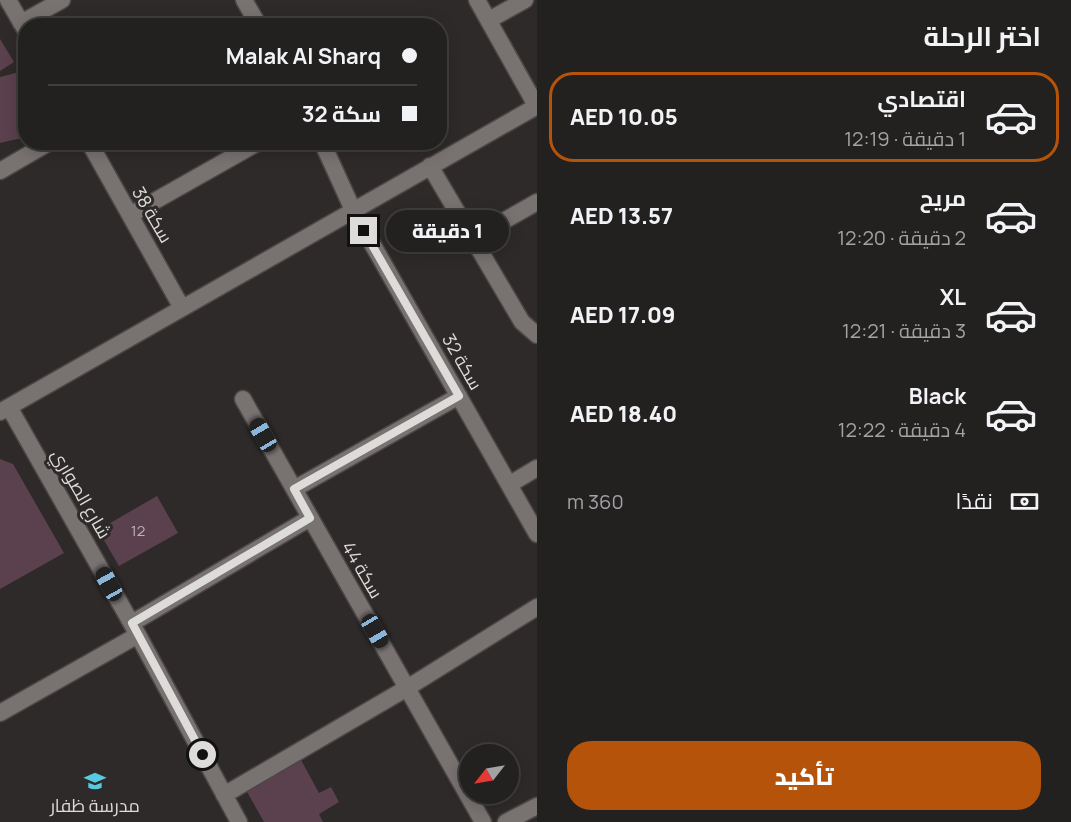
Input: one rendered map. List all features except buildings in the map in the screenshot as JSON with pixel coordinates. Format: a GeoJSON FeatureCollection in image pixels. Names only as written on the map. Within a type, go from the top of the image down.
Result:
{"type":"FeatureCollection","features":[{"type":"Feature","properties":{"kind":"street"},"geometry":{"type":"LineString","coordinates":[[8,0],[18,18]]}},
{"type":"Feature","properties":{"kind":"street"},"geometry":{"type":"LineString","coordinates":[[36,18],[62,0]]}},
{"type":"Feature","properties":{"kind":"street"},"geometry":{"type":"LineString","coordinates":[[244,0],[254,18]]}},
{"type":"Feature","properties":{"kind":"street"},"geometry":{"type":"LineString","coordinates":[[4,409],[537,106],[477,0]]}},
{"type":"Feature","properties":{"kind":"street"},"geometry":{"type":"LineString","coordinates":[[489,20],[525,0]]}},
{"type":"Feature","properties":{"kind":"street"},"geometry":{"type":"LineString","coordinates":[[0,171],[36,150]]}},
{"type":"Feature","properties":{"kind":"street","name":"سكة 38"},"geometry":{"type":"LineString","coordinates":[[93,150],[182,308]]}},
{"type":"Feature","properties":{"kind":"street"},"geometry":{"type":"LineString","coordinates":[[130,215],[245,150]]}},
{"type":"Feature","properties":{"kind":"street","name":"سكة 32"},"geometry":{"type":"LineString","coordinates":[[326,150],[353,210],[537,534]]}},
{"type":"Feature","properties":{"kind":"street"},"geometry":{"type":"LineString","coordinates":[[430,166],[522,322],[537,335]]}},
{"type":"Feature","properties":{"kind":"street"},"geometry":{"type":"LineString","coordinates":[[472,239],[537,202]]}},
{"type":"Feature","properties":{"kind":"street"},"geometry":{"type":"LineString","coordinates":[[294,489],[459,396]]}},
{"type":"Feature","properties":{"kind":"street","name":"سكة 44"},"geometry":{"type":"LineString","coordinates":[[243,399],[483,822]]}},
{"type":"Feature","properties":{"kind":"street","name":"شارع الصواري"},"geometry":{"type":"LineString","coordinates":[[4,409],[135,629],[239,822]]}},
{"type":"Feature","properties":{"kind":"street"},"geometry":{"type":"LineString","coordinates":[[510,484],[537,468]]}},
{"type":"Feature","properties":{"kind":"street"},"geometry":{"type":"LineString","coordinates":[[0,713],[310,518]]}},
{"type":"Feature","properties":{"kind":"street"},"geometry":{"type":"LineString","coordinates":[[224,795],[407,688],[537,607]]}},
{"type":"Feature","properties":{"kind":"street"},"geometry":{"type":"LineString","coordinates":[[506,822],[537,806]]}},
{"type":"Feature","properties":{"kind":"place","name":"مدرسة ظفار"},"geometry":{"type":"Point","coordinates":[95,781]}},
{"type":"Feature","properties":{"kind":"route"},"geometry":{"type":"LineString","coordinates":[[203,755],[132,623],[310,518],[294,489],[459,396],[364,231]]}}]}
